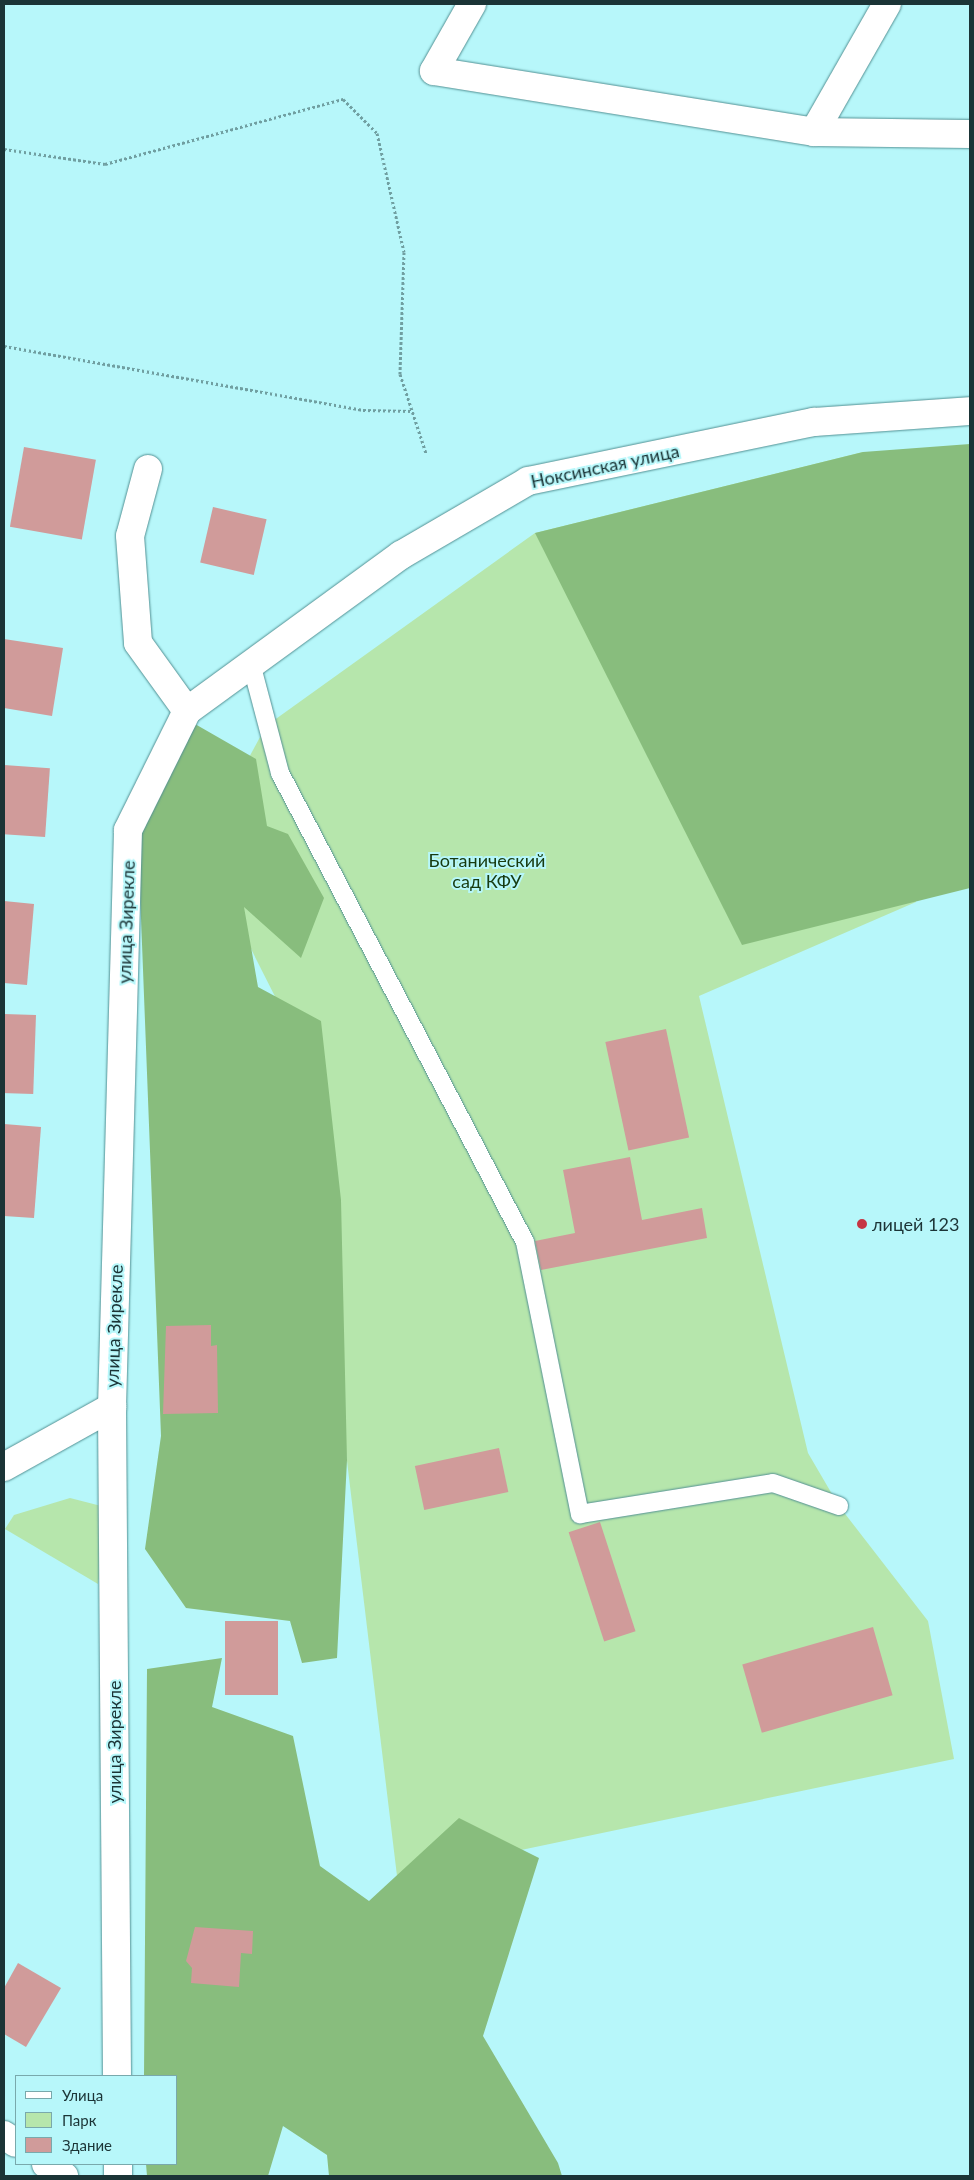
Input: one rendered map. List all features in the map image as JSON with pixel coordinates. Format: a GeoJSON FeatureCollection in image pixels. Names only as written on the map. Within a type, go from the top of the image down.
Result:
{"type":"FeatureCollection","features":[{"type":"Feature","properties":{"kind":"street"},"geometry":{"type":"LineString","coordinates":[[472,4],[434,71],[814,132],[970,134]]}},
{"type":"Feature","properties":{"kind":"street"},"geometry":{"type":"LineString","coordinates":[[814,132],[887,4]]}},
{"type":"Feature","properties":{"kind":"street","name":"Ноксинская улица"},"geometry":{"type":"LineString","coordinates":[[187,711],[252,667],[401,555],[528,481],[814,422],[970,411]]}},
{"type":"Feature","properties":{"kind":"street"},"geometry":{"type":"LineString","coordinates":[[148,469],[130,536],[138,643],[187,711]]}},
{"type":"Feature","properties":{"kind":"street","name":"улица Зирекле"},"geometry":{"type":"LineString","coordinates":[[117,2075],[112,1407],[128,830],[187,711]]}},
{"type":"Feature","properties":{"kind":"street","name":"улица Зирекле"},"geometry":{"type":"LineString","coordinates":[[4,1467],[112,1407]]}},
{"type":"Feature","properties":{"kind":"street"},"geometry":{"type":"LineString","coordinates":[[4,2135],[15,2142]]}},
{"type":"Feature","properties":{"kind":"street"},"geometry":{"type":"LineString","coordinates":[[48,2165],[64,2176]]}},
{"type":"Feature","properties":{"kind":"lane"},"geometry":{"type":"LineString","coordinates":[[252,667],[280,772],[525,1242],[580,1514],[773,1483],[839,1506]]}},
{"type":"Feature","properties":{"kind":"path"},"geometry":{"type":"LineString","coordinates":[[4,149],[105,164],[344,98],[377,133],[404,252],[400,374],[426,453]]}},
{"type":"Feature","properties":{"kind":"path"},"geometry":{"type":"LineString","coordinates":[[4,346],[363,410],[412,411]]}},
{"type":"Feature","properties":{"kind":"green space"},"geometry":{"type":"Polygon","coordinates":[[[970,444],[970,888],[742,945],[535,533],[863,452],[970,444]]]}},
{"type":"Feature","properties":{"kind":"green space","name":"Ботанический сад КФУ"},"geometry":{"type":"Polygon","coordinates":[[[863,452],[916,902],[699,996],[808,1453],[839,1506],[928,1621],[954,1759],[397,1876],[296,1038],[200,848],[266,726],[535,533],[863,452]]]}},
{"type":"Feature","properties":{"kind":"green space"},"geometry":{"type":"Polygon","coordinates":[[[195,724],[256,759],[267,826],[288,834],[324,898],[301,958],[244,907],[258,987],[321,1021],[341,1200],[347,1460],[337,1658],[302,1663],[290,1621],[186,1608],[145,1549],[161,1436],[138,840],[195,724]]]}},
{"type":"Feature","properties":{"kind":"green space"},"geometry":{"type":"Polygon","coordinates":[[[70,1498],[109,1508],[98,1584],[5,1529],[14,1515],[70,1498]]]}},
{"type":"Feature","properties":{"kind":"green space"},"geometry":{"type":"Polygon","coordinates":[[[222,1658],[212,1707],[293,1736],[320,1866],[369,1901],[459,1818],[539,1858],[483,2036],[558,2163],[562,2176],[329,2176],[327,2155],[283,2126],[268,2176],[147,2176],[146,2165],[178,2165],[178,2075],[144,2075],[147,1669],[222,1658]]]}},
{"type":"Feature","properties":{"kind":"building"},"geometry":{"type":"Polygon","coordinates":[[[24,447],[96,460],[82,539],[10,527],[24,447]]]}},
{"type":"Feature","properties":{"kind":"building"},"geometry":{"type":"Polygon","coordinates":[[[213,507],[267,519],[254,575],[200,563],[213,507]]]}},
{"type":"Feature","properties":{"kind":"building"},"geometry":{"type":"Polygon","coordinates":[[[4,639],[63,648],[52,716],[4,708],[4,639]]]}},
{"type":"Feature","properties":{"kind":"building"},"geometry":{"type":"Polygon","coordinates":[[[4,765],[50,768],[45,837],[4,834],[4,765]]]}},
{"type":"Feature","properties":{"kind":"building"},"geometry":{"type":"Polygon","coordinates":[[[4,901],[34,904],[27,985],[4,983],[4,901]]]}},
{"type":"Feature","properties":{"kind":"building"},"geometry":{"type":"Polygon","coordinates":[[[4,1014],[36,1015],[33,1094],[4,1093],[4,1014]]]}},
{"type":"Feature","properties":{"kind":"building"},"geometry":{"type":"Polygon","coordinates":[[[666,1029],[689,1138],[628,1150],[605,1042],[666,1029]]]}},
{"type":"Feature","properties":{"kind":"building"},"geometry":{"type":"Polygon","coordinates":[[[4,1124],[41,1127],[34,1218],[4,1216],[4,1124]]]}},
{"type":"Feature","properties":{"kind":"building"},"geometry":{"type":"Polygon","coordinates":[[[630,1157],[642,1220],[702,1208],[707,1238],[541,1270],[535,1241],[575,1233],[563,1170],[630,1157]]]}},
{"type":"Feature","properties":{"kind":"building"},"geometry":{"type":"Polygon","coordinates":[[[211,1325],[211,1346],[217,1345],[218,1413],[163,1414],[166,1326],[211,1325]]]}},
{"type":"Feature","properties":{"kind":"building"},"geometry":{"type":"Polygon","coordinates":[[[499,1448],[508,1492],[424,1510],[415,1466],[499,1448]]]}},
{"type":"Feature","properties":{"kind":"building"},"geometry":{"type":"Polygon","coordinates":[[[600,1522],[636,1631],[604,1642],[569,1532],[600,1522]]]}},
{"type":"Feature","properties":{"kind":"building"},"geometry":{"type":"Polygon","coordinates":[[[225,1621],[278,1621],[278,1695],[225,1695],[225,1621]]]}},
{"type":"Feature","properties":{"kind":"building"},"geometry":{"type":"Polygon","coordinates":[[[873,1627],[893,1695],[762,1733],[742,1664],[873,1627]]]}},
{"type":"Feature","properties":{"kind":"building"},"geometry":{"type":"Polygon","coordinates":[[[195,1927],[253,1931],[252,1954],[241,1953],[239,1987],[191,1983],[192,1968],[186,1961],[195,1927]]]}},
{"type":"Feature","properties":{"kind":"building"},"geometry":{"type":"Polygon","coordinates":[[[18,1963],[61,1988],[26,2047],[4,2034],[4,1988],[18,1963]]]}},
{"type":"Feature","properties":{"kind":"place","name":"лицей 123"},"geometry":{"type":"Point","coordinates":[862,1224]}}]}
